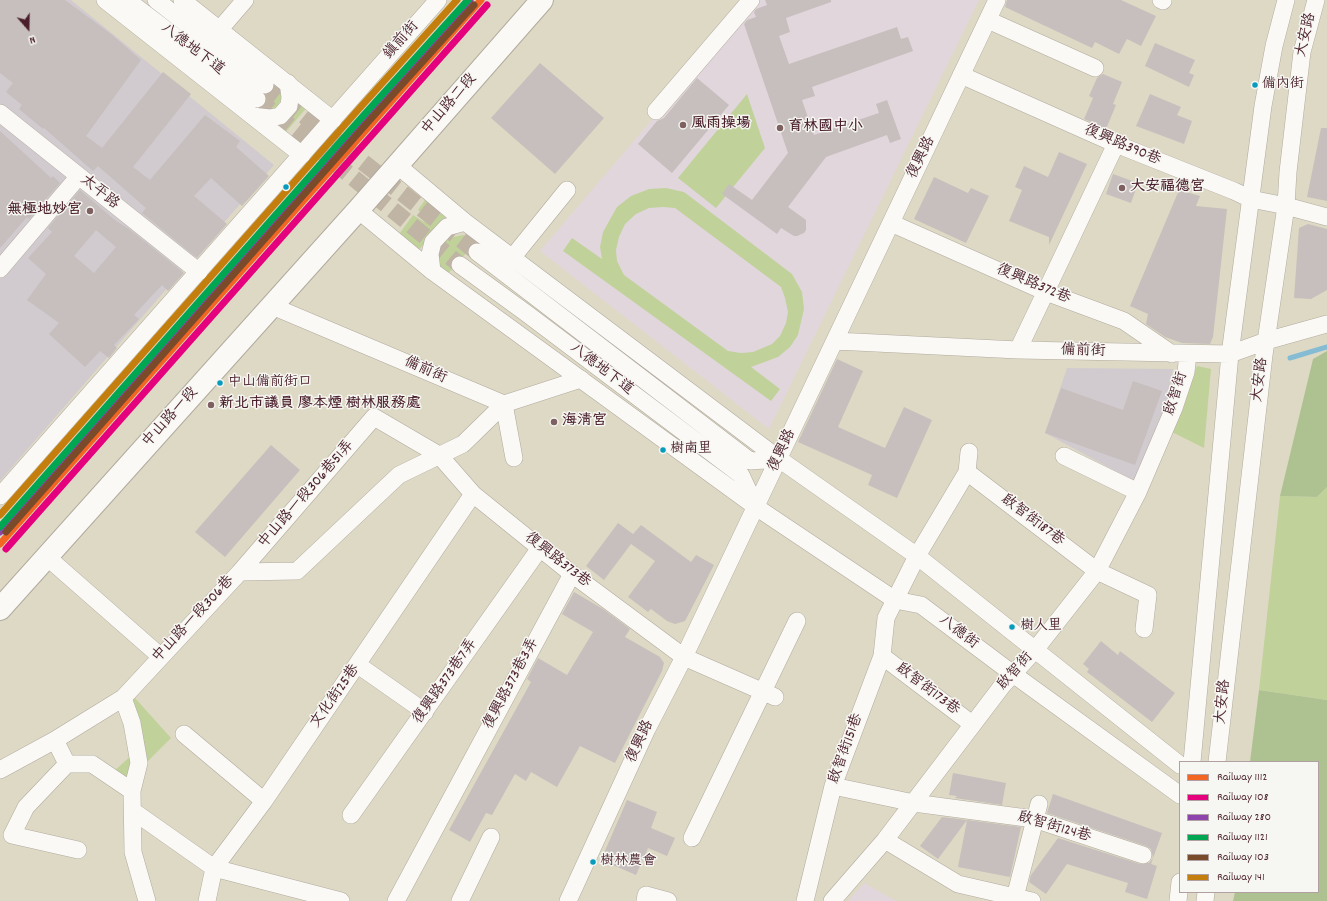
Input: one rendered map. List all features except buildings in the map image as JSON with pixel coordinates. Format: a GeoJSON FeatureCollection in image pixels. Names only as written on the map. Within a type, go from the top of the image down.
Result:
{"type":"FeatureCollection","features":[{"type":"Feature","properties":{"kind":"main road","name":"中山路二段"},"geometry":{"type":"LineString","coordinates":[[358,210],[542,0]]}},
{"type":"Feature","properties":{"kind":"main road","name":"中山路一段"},"geometry":{"type":"LineString","coordinates":[[0,609],[358,210]]}},
{"type":"Feature","properties":{"kind":"street"},"geometry":{"type":"LineString","coordinates":[[105,0],[302,155]]}},
{"type":"Feature","properties":{"kind":"street","name":"八德地下道"},"geometry":{"type":"LineString","coordinates":[[127,0],[261,92],[156,0]]}},
{"type":"Feature","properties":{"kind":"street"},"geometry":{"type":"LineString","coordinates":[[182,0],[333,120]]}},
{"type":"Feature","properties":{"kind":"street"},"geometry":{"type":"LineString","coordinates":[[220,29],[246,0]]}},
{"type":"Feature","properties":{"kind":"street","name":"鎮前街"},"geometry":{"type":"LineString","coordinates":[[0,496],[438,0]]}},
{"type":"Feature","properties":{"kind":"street"},"geometry":{"type":"LineString","coordinates":[[656,111],[751,0]]}},
{"type":"Feature","properties":{"kind":"street","name":"復興路"},"geometry":{"type":"LineString","coordinates":[[568,901],[647,730],[756,507],[997,0]]}},
{"type":"Feature","properties":{"kind":"street","name":"大安路"},"geometry":{"type":"LineString","coordinates":[[1192,761],[1230,354],[1263,106],[1274,46],[1286,0]]}},
{"type":"Feature","properties":{"kind":"street","name":"大安路"},"geometry":{"type":"LineString","coordinates":[[1218,761],[1266,341],[1286,206],[1288,172],[1302,52],[1316,0]]}},
{"type":"Feature","properties":{"kind":"street"},"geometry":{"type":"LineString","coordinates":[[988,20],[1095,68]]}},
{"type":"Feature","properties":{"kind":"street","name":"復興路390巷"},"geometry":{"type":"LineString","coordinates":[[961,75],[1116,144],[1251,199],[1286,206]]}},
{"type":"Feature","properties":{"kind":"street"},"geometry":{"type":"LineString","coordinates":[[252,116],[270,118],[280,116],[289,106],[290,97],[288,84]]}},
{"type":"Feature","properties":{"kind":"street","name":"太平路"},"geometry":{"type":"LineString","coordinates":[[0,113],[199,272]]}},
{"type":"Feature","properties":{"kind":"street"},"geometry":{"type":"LineString","coordinates":[[1018,350],[1116,144]]}},
{"type":"Feature","properties":{"kind":"street"},"geometry":{"type":"LineString","coordinates":[[397,165],[465,222],[779,459],[918,556],[1179,764]]}},
{"type":"Feature","properties":{"kind":"street"},"geometry":{"type":"LineString","coordinates":[[0,269],[79,176]]}},
{"type":"Feature","properties":{"kind":"street"},"geometry":{"type":"LineString","coordinates":[[512,258],[567,190]]}},
{"type":"Feature","properties":{"kind":"street"},"geometry":{"type":"LineString","coordinates":[[1286,206],[1327,217]]}},
{"type":"Feature","properties":{"kind":"street","name":"八德街"},"geometry":{"type":"LineString","coordinates":[[358,210],[432,271],[756,507],[895,600],[921,605],[1013,674],[1179,794]]}},
{"type":"Feature","properties":{"kind":"street"},"geometry":{"type":"LineString","coordinates":[[432,271],[430,254],[433,242],[447,227],[465,222]]}},
{"type":"Feature","properties":{"kind":"street","name":"復興路372巷"},"geometry":{"type":"LineString","coordinates":[[891,223],[1046,292],[1124,321],[1180,354]]}},
{"type":"Feature","properties":{"kind":"street","name":"八德地下道"},"geometry":{"type":"LineString","coordinates":[[477,252],[750,461],[779,459]]}},
{"type":"Feature","properties":{"kind":"street","name":"八德地下道"},"geometry":{"type":"LineString","coordinates":[[460,265],[533,318],[741,475],[756,507]]}},
{"type":"Feature","properties":{"kind":"street","name":"備前街"},"geometry":{"type":"LineString","coordinates":[[272,306],[504,404]]}},
{"type":"Feature","properties":{"kind":"street","name":"備前街"},"geometry":{"type":"LineString","coordinates":[[835,341],[1018,350],[1230,354],[1266,341],[1327,324]]}},
{"type":"Feature","properties":{"kind":"street","name":"啟智街"},"geometry":{"type":"LineString","coordinates":[[832,901],[885,840],[972,724],[1035,650],[1097,571],[1138,492],[1174,408],[1186,372],[1180,354]]}},
{"type":"Feature","properties":{"kind":"street"},"geometry":{"type":"LineString","coordinates":[[514,458],[504,404],[581,379]]}},
{"type":"Feature","properties":{"kind":"street","name":"中山路一段306巷"},"geometry":{"type":"LineString","coordinates":[[0,770],[55,740],[123,698],[160,656],[240,572],[297,571],[399,475],[463,444],[504,404]]}},
{"type":"Feature","properties":{"kind":"street","name":"復興路373巷"},"geometry":{"type":"LineString","coordinates":[[374,418],[439,455],[473,494],[572,574],[684,657],[769,695]]}},
{"type":"Feature","properties":{"kind":"street","name":"中山路一段306巷51弄"},"geometry":{"type":"LineString","coordinates":[[240,572],[374,418]]}},
{"type":"Feature","properties":{"kind":"street"},"geometry":{"type":"LineString","coordinates":[[967,472],[968,452]]}},
{"type":"Feature","properties":{"kind":"street"},"geometry":{"type":"LineString","coordinates":[[1064,456],[1138,492]]}},
{"type":"Feature","properties":{"kind":"street","name":"啟智街151巷"},"geometry":{"type":"LineString","coordinates":[[805,901],[833,786],[882,656],[886,618],[918,556],[967,472]]}},
{"type":"Feature","properties":{"kind":"street","name":"啟智街187巷"},"geometry":{"type":"LineString","coordinates":[[967,472],[1097,571],[1148,595],[1144,629]]}},
{"type":"Feature","properties":{"kind":"street","name":"文化街25巷"},"geometry":{"type":"LineString","coordinates":[[206,901],[214,868],[264,801],[473,494]]}},
{"type":"Feature","properties":{"kind":"street","name":"復興路373巷7弄"},"geometry":{"type":"LineString","coordinates":[[352,815],[540,548]]}},
{"type":"Feature","properties":{"kind":"street"},"geometry":{"type":"LineString","coordinates":[[47,557],[160,656]]}},
{"type":"Feature","properties":{"kind":"street","name":"復興路373巷3弄"},"geometry":{"type":"LineString","coordinates":[[396,901],[572,574]]}},
{"type":"Feature","properties":{"kind":"street"},"geometry":{"type":"LineString","coordinates":[[692,838],[769,695],[797,621]]}},
{"type":"Feature","properties":{"kind":"street","name":"啟智街173巷"},"geometry":{"type":"LineString","coordinates":[[882,656],[972,724]]}},
{"type":"Feature","properties":{"kind":"street"},"geometry":{"type":"LineString","coordinates":[[358,665],[425,712]]}},
{"type":"Feature","properties":{"kind":"street"},"geometry":{"type":"LineString","coordinates":[[123,698],[132,723],[139,763],[132,791],[133,852],[147,901]]}},
{"type":"Feature","properties":{"kind":"street"},"geometry":{"type":"LineString","coordinates":[[184,734],[264,801]]}},
{"type":"Feature","properties":{"kind":"street"},"geometry":{"type":"LineString","coordinates":[[55,740],[68,764]]}},
{"type":"Feature","properties":{"kind":"street"},"geometry":{"type":"LineString","coordinates":[[78,850],[12,835],[26,807],[68,764],[92,764],[132,791]]}},
{"type":"Feature","properties":{"kind":"street","name":"啟智街124巷"},"geometry":{"type":"LineString","coordinates":[[833,786],[914,803],[1037,812],[1143,856]]}},
{"type":"Feature","properties":{"kind":"street"},"geometry":{"type":"LineString","coordinates":[[133,811],[214,868],[341,901]]}},
{"type":"Feature","properties":{"kind":"street"},"geometry":{"type":"LineString","coordinates":[[1014,899],[1037,812]]}},
{"type":"Feature","properties":{"kind":"street"},"geometry":{"type":"LineString","coordinates":[[460,901],[491,837]]}},
{"type":"Feature","properties":{"kind":"street"},"geometry":{"type":"LineString","coordinates":[[885,840],[958,884],[1014,899],[1032,901]]}},
{"type":"Feature","properties":{"kind":"street"},"geometry":{"type":"LineString","coordinates":[[645,901],[646,894],[668,901]]}},
{"type":"Feature","properties":{"kind":"shaded area"},"geometry":{"type":"Polygon","coordinates":[[[0,0],[71,0],[274,165],[0,481],[0,0]]]}},
{"type":"Feature","properties":{"kind":"shaded area","name":"育林國中小"},"geometry":{"type":"Polygon","coordinates":[[[754,0],[979,0],[769,429],[540,251],[754,0]]]}},
{"type":"Feature","properties":{"kind":"shaded area"},"geometry":{"type":"Polygon","coordinates":[[[1067,368],[1173,369],[1167,401],[1134,481],[1045,433],[1067,368]]]}},
{"type":"Feature","properties":{"kind":"shaded area"},"geometry":{"type":"Polygon","coordinates":[[[864,883],[896,901],[848,901],[864,883]]]}},
{"type":"Feature","properties":{"kind":"green space"},"geometry":{"type":"Polygon","coordinates":[[[273,75],[284,94],[277,107],[264,113],[246,108],[273,75]]]}},
{"type":"Feature","properties":{"kind":"green space"},"geometry":{"type":"Polygon","coordinates":[[[747,94],[765,148],[716,208],[678,178],[747,94]]]}},
{"type":"Feature","properties":{"kind":"green space"},"geometry":{"type":"Polygon","coordinates":[[[298,99],[308,106],[285,133],[274,124],[298,99]]]}},
{"type":"Feature","properties":{"kind":"green space"},"geometry":{"type":"Polygon","coordinates":[[[666,188],[684,192],[792,274],[802,292],[804,309],[798,335],[790,347],[778,357],[751,367],[780,389],[771,401],[563,251],[572,238],[602,259],[600,247],[603,232],[617,207],[631,196],[649,189],[666,188]],[[649,208],[636,214],[625,224],[619,237],[616,250],[617,261],[624,275],[728,351],[741,353],[753,352],[772,344],[780,336],[786,323],[788,312],[781,287],[675,208],[649,208]]]}},
{"type":"Feature","properties":{"kind":"green space"},"geometry":{"type":"Polygon","coordinates":[[[425,200],[446,218],[417,252],[397,237],[413,215],[424,222],[428,218],[418,210],[425,200]]]}},
{"type":"Feature","properties":{"kind":"green space"},"geometry":{"type":"Polygon","coordinates":[[[463,235],[477,241],[445,277],[438,270],[436,249],[444,239],[463,235]]]}},
{"type":"Feature","properties":{"kind":"green space"},"geometry":{"type":"Polygon","coordinates":[[[1327,351],[1327,487],[1317,497],[1280,496],[1313,359],[1327,351]]]}},
{"type":"Feature","properties":{"kind":"green space"},"geometry":{"type":"Polygon","coordinates":[[[1197,366],[1211,369],[1204,448],[1172,432],[1197,366]]]}},
{"type":"Feature","properties":{"kind":"green space"},"geometry":{"type":"Polygon","coordinates":[[[1327,487],[1327,700],[1259,690],[1280,496],[1317,497],[1327,487]]]}},
{"type":"Feature","properties":{"kind":"green space"},"geometry":{"type":"Polygon","coordinates":[[[1259,690],[1327,700],[1327,901],[1233,901],[1235,893],[1319,893],[1319,761],[1250,761],[1259,690]]]}},
{"type":"Feature","properties":{"kind":"green space"},"geometry":{"type":"Polygon","coordinates":[[[135,698],[171,738],[143,766],[128,706],[135,698]]]}},
{"type":"Feature","properties":{"kind":"green space"},"geometry":{"type":"Polygon","coordinates":[[[133,754],[129,784],[113,772],[133,754]]]}},
{"type":"Feature","properties":{"kind":"waterway"},"geometry":{"type":"LineString","coordinates":[[1290,358],[1327,347]]}},
{"type":"Feature","properties":{"kind":"tunnel"},"geometry":{"type":"LineString","coordinates":[[265,85],[477,252]]}},
{"type":"Feature","properties":{"kind":"tunnel"},"geometry":{"type":"LineString","coordinates":[[257,99],[460,265]]}},
{"type":"Feature","properties":{"kind":"rail line","name":"141"},"geometry":{"type":"LineString","coordinates":[[0,515],[457,0]]}},
{"type":"Feature","properties":{"kind":"rail line","name":"1121"},"geometry":{"type":"LineString","coordinates":[[0,527],[363,116],[468,0]]}},
{"type":"Feature","properties":{"kind":"rail line","name":"280"},"geometry":{"type":"LineString","coordinates":[[0,532],[470,0]]}},
{"type":"Feature","properties":{"kind":"rail line","name":"1112"},"geometry":{"type":"LineString","coordinates":[[0,544],[481,0]]}},
{"type":"Feature","properties":{"kind":"rail line","name":"103"},"geometry":{"type":"LineString","coordinates":[[6,532],[369,121],[474,5]]}},
{"type":"Feature","properties":{"kind":"rail line","name":"108"},"geometry":{"type":"LineString","coordinates":[[6,549],[487,5]]}},
{"type":"Feature","properties":{"kind":"place","name":"備內街"},"geometry":{"type":"Point","coordinates":[1255,85]}},
{"type":"Feature","properties":{"kind":"place","name":"風雨操場"},"geometry":{"type":"Point","coordinates":[683,125]}},
{"type":"Feature","properties":{"kind":"place","name":"育林國中小"},"geometry":{"type":"Point","coordinates":[780,128]}},
{"type":"Feature","properties":{"kind":"place","name":"大安福德宮"},"geometry":{"type":"Point","coordinates":[1122,188]}},
{"type":"Feature","properties":{"kind":"place","name":"無極地妙宮"},"geometry":{"type":"Point","coordinates":[90,211]}},
{"type":"Feature","properties":{"kind":"place","name":"中山備前街口"},"geometry":{"type":"Point","coordinates":[220,383]}},
{"type":"Feature","properties":{"kind":"place","name":"新北市議員 廖本煙 樹林服務處"},"geometry":{"type":"Point","coordinates":[211,405]}},
{"type":"Feature","properties":{"kind":"place","name":"海清宮"},"geometry":{"type":"Point","coordinates":[554,422]}},
{"type":"Feature","properties":{"kind":"place","name":"樹南里"},"geometry":{"type":"Point","coordinates":[663,450]}},
{"type":"Feature","properties":{"kind":"place","name":"樹人里"},"geometry":{"type":"Point","coordinates":[1012,627]}},
{"type":"Feature","properties":{"kind":"place","name":"樹林農會"},"geometry":{"type":"Point","coordinates":[593,862]}}]}
